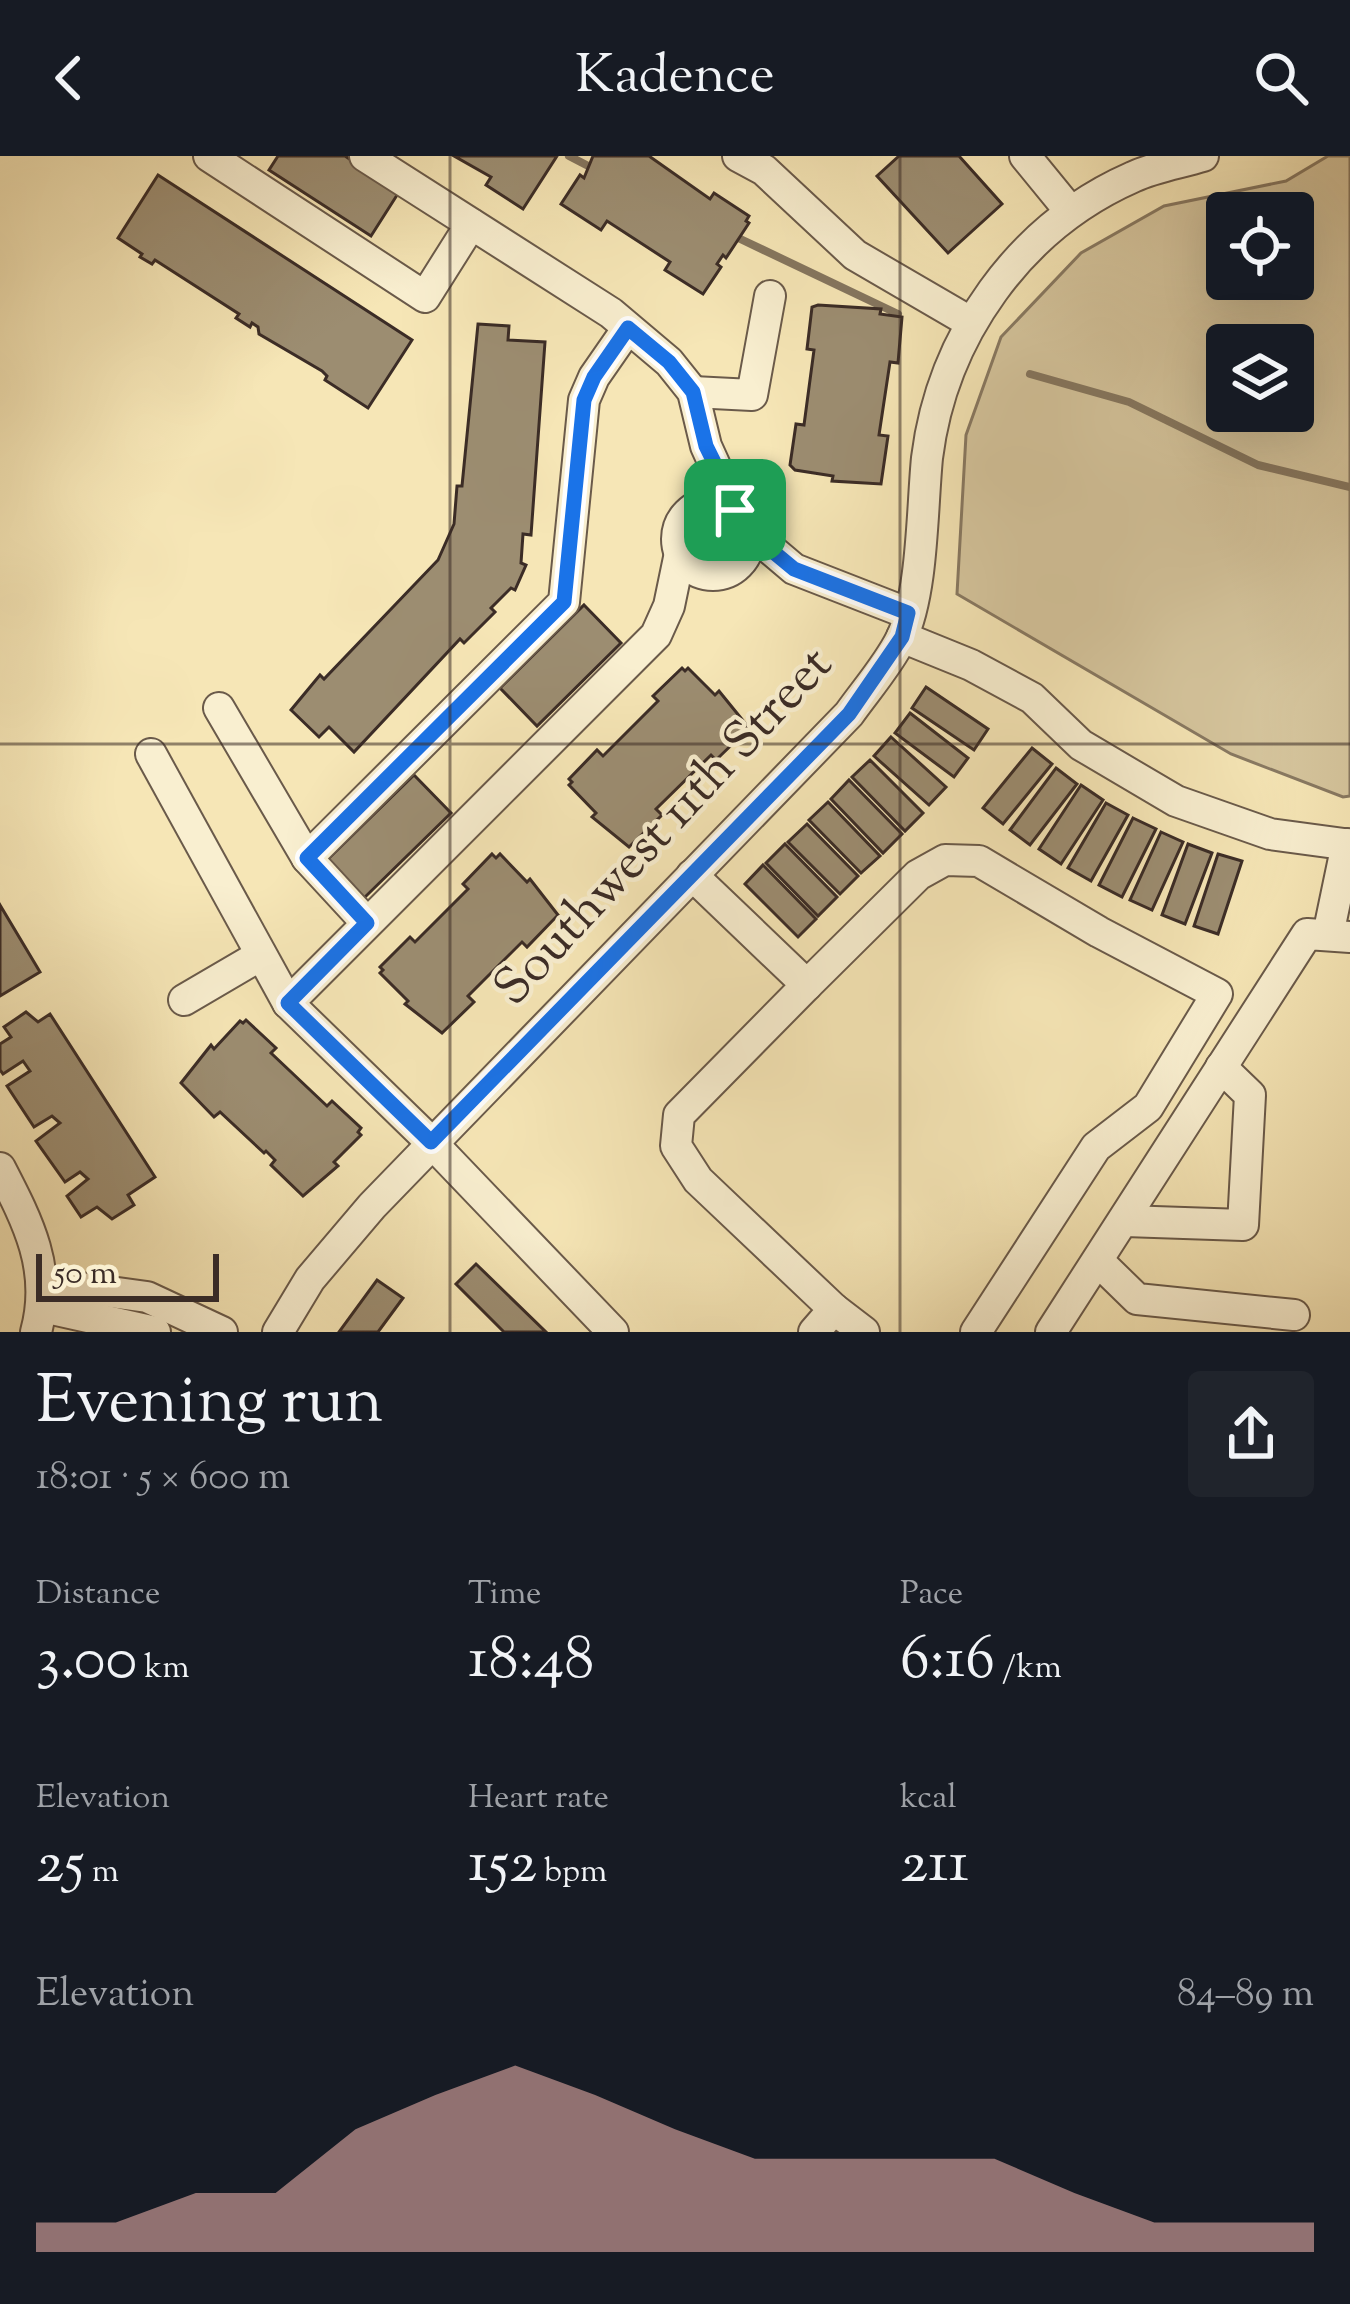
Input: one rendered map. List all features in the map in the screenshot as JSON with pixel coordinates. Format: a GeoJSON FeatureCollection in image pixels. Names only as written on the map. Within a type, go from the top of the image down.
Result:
{"type":"FeatureCollection","features":[{"type":"Feature","properties":{"kind":"street"},"geometry":{"type":"LineString","coordinates":[[209,156],[425,297],[471,224]]}},
{"type":"Feature","properties":{"kind":"street"},"geometry":{"type":"LineString","coordinates":[[365,156],[628,328],[669,362],[693,392],[706,446],[742,520],[746,555],[669,606]]}},
{"type":"Feature","properties":{"kind":"street"},"geometry":{"type":"LineString","coordinates":[[738,156],[764,170],[856,255],[970,322]]}},
{"type":"Feature","properties":{"kind":"street"},"geometry":{"type":"LineString","coordinates":[[1025,156],[1070,212]]}},
{"type":"Feature","properties":{"kind":"street","name":"Southwest 11th Street"},"geometry":{"type":"LineString","coordinates":[[278,1332],[310,1280],[431,1142],[849,714],[905,625],[919,560],[928,454],[944,376],[970,322],[1025,250],[1070,212],[1134,176],[1203,156]]}},
{"type":"Feature","properties":{"kind":"street"},"geometry":{"type":"LineString","coordinates":[[693,392],[752,394],[770,296]]}},
{"type":"Feature","properties":{"kind":"street"},"geometry":{"type":"LineString","coordinates":[[307,858],[564,602],[584,400],[628,328]]}},
{"type":"Feature","properties":{"kind":"street"},"geometry":{"type":"LineString","coordinates":[[288,1003],[656,635],[669,606],[680,553],[678,531],[690,512],[706,446]]}},
{"type":"Feature","properties":{"kind":"street"},"geometry":{"type":"LineString","coordinates":[[690,512],[712,503],[742,520],[794,569],[905,625],[1032,698],[1082,746],[1176,801],[1270,834],[1349,844],[1339,936],[1307,934],[1051,1332]]}},
{"type":"Feature","properties":{"kind":"street"},"geometry":{"type":"LineString","coordinates":[[680,553],[695,570],[794,569]]}},
{"type":"Feature","properties":{"kind":"street"},"geometry":{"type":"LineString","coordinates":[[219,708],[307,858],[367,923]]}},
{"type":"Feature","properties":{"kind":"street"},"geometry":{"type":"LineString","coordinates":[[151,754],[288,1003],[431,1142],[613,1332]]}},
{"type":"Feature","properties":{"kind":"street"},"geometry":{"type":"LineString","coordinates":[[864,1332],[824,1320],[698,1180],[676,1146],[679,1114],[918,875],[945,860],[979,861],[1217,994],[1148,1107],[1096,1147],[976,1332]]}},
{"type":"Feature","properties":{"kind":"street"},"geometry":{"type":"LineString","coordinates":[[692,875],[807,985]]}},
{"type":"Feature","properties":{"kind":"street"},"geometry":{"type":"LineString","coordinates":[[184,1000],[261,955]]}},
{"type":"Feature","properties":{"kind":"street"},"geometry":{"type":"LineString","coordinates":[[1125,1221],[1243,1225],[1250,1095],[1221,1067]]}},
{"type":"Feature","properties":{"kind":"street"},"geometry":{"type":"LineString","coordinates":[[0,1168],[32,1230],[41,1307]]}},
{"type":"Feature","properties":{"kind":"street"},"geometry":{"type":"LineString","coordinates":[[1098,1261],[1137,1299],[1294,1315]]}},
{"type":"Feature","properties":{"kind":"street"},"geometry":{"type":"LineString","coordinates":[[41,1307],[147,1298],[222,1332]]}},
{"type":"Feature","properties":{"kind":"street"},"geometry":{"type":"LineString","coordinates":[[41,1307],[154,1332]]}},
{"type":"Feature","properties":{"kind":"shaded area"},"geometry":{"type":"Polygon","coordinates":[[[1328,156],[1350,156],[1350,796],[1231,754],[957,594],[966,435],[1001,337],[1081,253],[1164,206],[1206,197],[1206,300],[1314,300],[1314,192],[1232,192],[1286,181],[1328,156]]]}},
{"type":"Feature","properties":{"kind":"building"},"geometry":{"type":"Polygon","coordinates":[[[278,156],[345,156],[399,192],[371,236],[269,170],[278,156]]]}},
{"type":"Feature","properties":{"kind":"building"},"geometry":{"type":"Polygon","coordinates":[[[454,156],[557,156],[523,209],[486,185],[491,177],[454,156]]]}},
{"type":"Feature","properties":{"kind":"building"},"geometry":{"type":"Polygon","coordinates":[[[593,156],[649,156],[710,199],[714,193],[749,216],[703,294],[665,270],[670,262],[607,221],[601,230],[561,204],[580,175],[584,178],[593,156]]]}},
{"type":"Feature","properties":{"kind":"building"},"geometry":{"type":"Polygon","coordinates":[[[899,156],[959,156],[1002,204],[948,253],[877,176],[899,156]]]}},
{"type":"Feature","properties":{"kind":"building"},"geometry":{"type":"Polygon","coordinates":[[[158,175],[412,340],[368,408],[325,380],[322,371],[259,334],[258,327],[236,318],[239,314],[155,260],[152,264],[140,257],[118,238],[158,175]]]}},
{"type":"Feature","properties":{"kind":"building"},"geometry":{"type":"Polygon","coordinates":[[[812,307],[881,309],[880,314],[902,317],[898,363],[890,362],[879,435],[888,436],[881,484],[832,481],[833,476],[795,470],[790,465],[796,424],[804,425],[814,350],[807,349],[812,307]]]}},
{"type":"Feature","properties":{"kind":"building"},"geometry":{"type":"Polygon","coordinates":[[[478,324],[509,326],[508,340],[545,342],[531,535],[523,534],[521,563],[526,565],[515,590],[511,588],[491,608],[495,612],[464,643],[460,639],[354,752],[329,727],[319,737],[291,710],[320,675],[324,679],[438,560],[454,524],[457,486],[462,486],[478,324]]]}},
{"type":"Feature","properties":{"kind":"building"},"geometry":{"type":"Polygon","coordinates":[[[584,605],[621,643],[537,726],[500,688],[584,605]]]}},
{"type":"Feature","properties":{"kind":"building"},"geometry":{"type":"Polygon","coordinates":[[[682,668],[688,668],[715,695],[719,691],[749,728],[716,760],[711,755],[656,809],[662,815],[629,847],[592,817],[596,813],[569,785],[569,779],[597,750],[603,756],[658,701],[653,696],[682,668]]]}},
{"type":"Feature","properties":{"kind":"building"},"geometry":{"type":"Polygon","coordinates":[[[926,687],[988,729],[974,750],[912,708],[926,687]]]}},
{"type":"Feature","properties":{"kind":"building"},"geometry":{"type":"Polygon","coordinates":[[[910,713],[968,758],[954,777],[895,733],[910,713]]]}},
{"type":"Feature","properties":{"kind":"building"},"geometry":{"type":"Polygon","coordinates":[[[891,737],[946,787],[929,805],[874,756],[891,737]]]}},
{"type":"Feature","properties":{"kind":"building"},"geometry":{"type":"Polygon","coordinates":[[[1032,748],[1052,764],[1003,824],[983,808],[1032,748]]]}},
{"type":"Feature","properties":{"kind":"building"},"geometry":{"type":"Polygon","coordinates":[[[870,760],[923,813],[905,831],[852,777],[870,760]]]}},
{"type":"Feature","properties":{"kind":"building"},"geometry":{"type":"Polygon","coordinates":[[[1056,768],[1077,784],[1030,845],[1010,830],[1056,768]]]}},
{"type":"Feature","properties":{"kind":"building"},"geometry":{"type":"Polygon","coordinates":[[[414,775],[451,813],[364,898],[327,860],[414,775]]]}},
{"type":"Feature","properties":{"kind":"building"},"geometry":{"type":"Polygon","coordinates":[[[849,780],[902,834],[883,853],[831,799],[849,780]]]}},
{"type":"Feature","properties":{"kind":"building"},"geometry":{"type":"Polygon","coordinates":[[[1081,785],[1103,800],[1061,864],[1039,849],[1081,785]]]}},
{"type":"Feature","properties":{"kind":"building"},"geometry":{"type":"Polygon","coordinates":[[[828,802],[880,856],[861,873],[809,820],[828,802]]]}},
{"type":"Feature","properties":{"kind":"building"},"geometry":{"type":"Polygon","coordinates":[[[1106,803],[1128,815],[1091,881],[1068,868],[1106,803]]]}},
{"type":"Feature","properties":{"kind":"building"},"geometry":{"type":"Polygon","coordinates":[[[1133,818],[1156,829],[1122,897],[1099,885],[1133,818]]]}},
{"type":"Feature","properties":{"kind":"building"},"geometry":{"type":"Polygon","coordinates":[[[807,824],[858,876],[840,894],[788,842],[807,824]]]}},
{"type":"Feature","properties":{"kind":"building"},"geometry":{"type":"Polygon","coordinates":[[[1161,832],[1183,842],[1152,910],[1130,900],[1161,832]]]}},
{"type":"Feature","properties":{"kind":"building"},"geometry":{"type":"Polygon","coordinates":[[[785,844],[837,897],[818,916],[766,863],[785,844]]]}},
{"type":"Feature","properties":{"kind":"building"},"geometry":{"type":"Polygon","coordinates":[[[1188,844],[1212,853],[1185,924],[1162,915],[1188,844]]]}},
{"type":"Feature","properties":{"kind":"building"},"geometry":{"type":"Polygon","coordinates":[[[492,854],[496,858],[500,854],[527,882],[530,879],[558,915],[527,947],[522,942],[468,996],[474,1002],[442,1033],[405,1004],[408,1001],[380,973],[380,967],[410,937],[415,942],[468,889],[463,884],[492,854]]]}},
{"type":"Feature","properties":{"kind":"building"},"geometry":{"type":"Polygon","coordinates":[[[1218,854],[1242,861],[1218,934],[1194,926],[1218,854]]]}},
{"type":"Feature","properties":{"kind":"building"},"geometry":{"type":"Polygon","coordinates":[[[763,865],[816,919],[798,937],[745,884],[763,865]]]}},
{"type":"Feature","properties":{"kind":"building"},"geometry":{"type":"Polygon","coordinates":[[[0,905],[40,972],[0,996],[0,905]]]}},
{"type":"Feature","properties":{"kind":"building"},"geometry":{"type":"Polygon","coordinates":[[[26,1012],[38,1022],[50,1014],[155,1177],[128,1195],[134,1205],[112,1219],[97,1207],[81,1217],[67,1196],[88,1179],[80,1172],[65,1182],[36,1141],[60,1123],[52,1116],[34,1127],[7,1086],[30,1071],[23,1061],[3,1074],[0,1070],[0,1044],[11,1037],[4,1027],[26,1012]]]}},
{"type":"Feature","properties":{"kind":"building"},"geometry":{"type":"Polygon","coordinates":[[[246,1020],[276,1048],[271,1053],[327,1106],[332,1101],[361,1128],[361,1135],[334,1162],[338,1166],[303,1196],[271,1165],[275,1160],[266,1151],[220,1112],[214,1117],[181,1083],[211,1045],[214,1049],[246,1020]]]}},
{"type":"Feature","properties":{"kind":"building"},"geometry":{"type":"Polygon","coordinates":[[[476,1264],[546,1332],[504,1332],[456,1284],[476,1264]]]}},
{"type":"Feature","properties":{"kind":"building"},"geometry":{"type":"Polygon","coordinates":[[[377,1280],[403,1298],[378,1332],[339,1332],[377,1280]]]}},
{"type":"Feature","properties":{"kind":"waterway"},"geometry":{"type":"LineString","coordinates":[[569,156],[594,169]]}},
{"type":"Feature","properties":{"kind":"waterway"},"geometry":{"type":"LineString","coordinates":[[732,235],[898,314]]}},
{"type":"Feature","properties":{"kind":"waterway"},"geometry":{"type":"LineString","coordinates":[[1030,374],[1129,402],[1258,465],[1350,487]]}},
{"type":"Feature","properties":{"kind":"route"},"geometry":{"type":"LineString","coordinates":[[628,328],[669,362],[693,392],[706,446],[735,510],[748,531],[794,569],[908,613],[902,637],[849,714],[431,1142],[288,1003],[367,923],[307,858],[564,602],[584,400],[628,328]]}}]}
